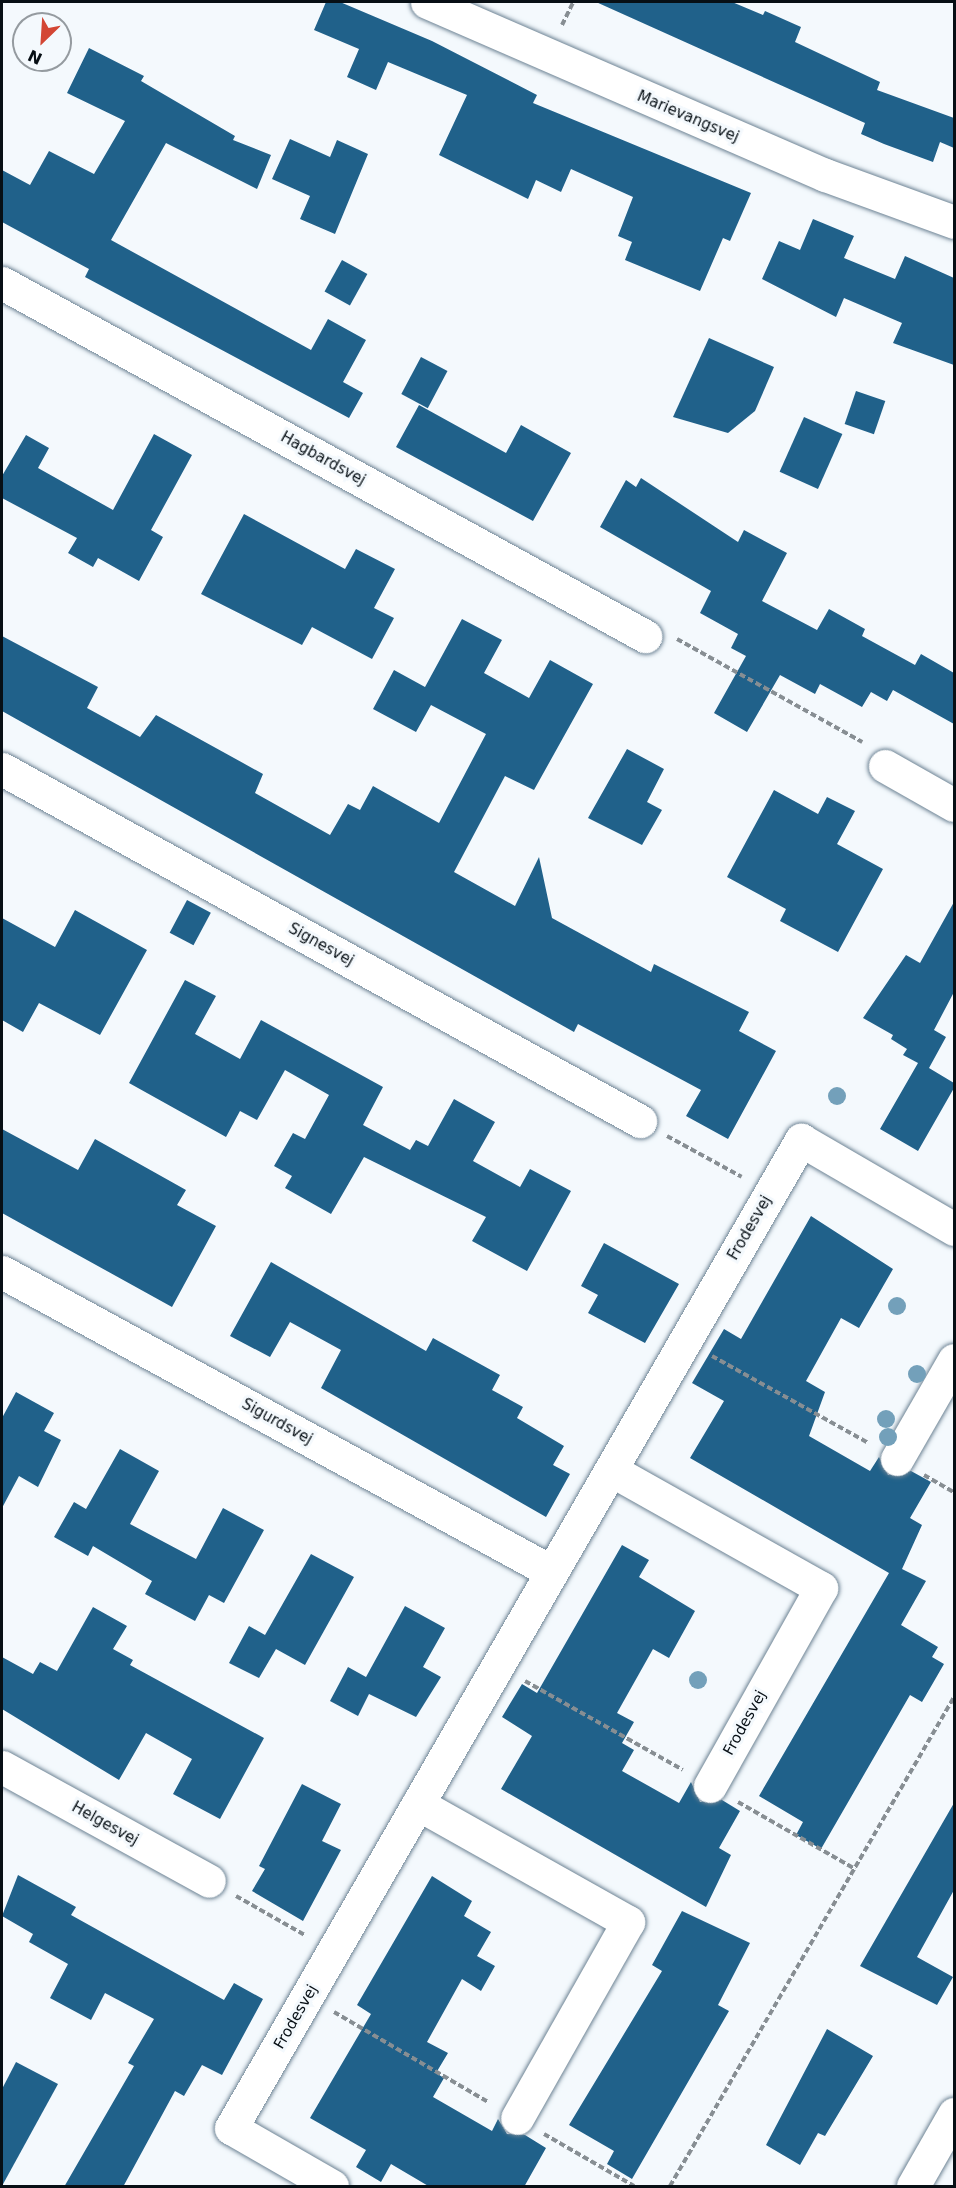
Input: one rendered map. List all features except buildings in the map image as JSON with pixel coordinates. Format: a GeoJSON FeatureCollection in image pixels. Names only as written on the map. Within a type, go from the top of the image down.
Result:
{"type":"FeatureCollection","features":[{"type":"Feature","properties":{"kind":"street","name":"Marievangsvej"},"geometry":{"type":"LineString","coordinates":[[427,2],[825,176],[954,222]]}},
{"type":"Feature","properties":{"kind":"street","name":"Hagbardsvej"},"geometry":{"type":"LineString","coordinates":[[2,283],[645,636]]}},
{"type":"Feature","properties":{"kind":"street"},"geometry":{"type":"LineString","coordinates":[[885,766],[954,805]]}},
{"type":"Feature","properties":{"kind":"street","name":"Signesvej"},"geometry":{"type":"LineString","coordinates":[[2,769],[640,1121]]}},
{"type":"Feature","properties":{"kind":"street","name":"Frodesvej"},"geometry":{"type":"LineString","coordinates":[[332,2187],[231,2128],[801,1140],[954,1229]]}},
{"type":"Feature","properties":{"kind":"street","name":"Sigurdsvej"},"geometry":{"type":"LineString","coordinates":[[2,1272],[552,1572]]}},
{"type":"Feature","properties":{"kind":"street"},"geometry":{"type":"LineString","coordinates":[[897,1459],[954,1360]]}},
{"type":"Feature","properties":{"kind":"street","name":"Frodesvej"},"geometry":{"type":"LineString","coordinates":[[611,1470],[821,1588],[710,1786]]}},
{"type":"Feature","properties":{"kind":"street","name":"Helgesvej"},"geometry":{"type":"LineString","coordinates":[[2,1767],[209,1881]]}},
{"type":"Feature","properties":{"kind":"street"},"geometry":{"type":"LineString","coordinates":[[418,1804],[628,1922],[517,2118]]}},
{"type":"Feature","properties":{"kind":"street"},"geometry":{"type":"LineString","coordinates":[[913,2187],[954,2114]]}},
{"type":"Feature","properties":{"kind":"path"},"geometry":{"type":"LineString","coordinates":[[645,636],[668,634],[870,746],[885,766]]}},
{"type":"Feature","properties":{"kind":"path"},"geometry":{"type":"LineString","coordinates":[[640,1121],[770,1193]]}},
{"type":"Feature","properties":{"kind":"path"},"geometry":{"type":"LineString","coordinates":[[685,1341],[954,1492]]}},
{"type":"Feature","properties":{"kind":"path"},"geometry":{"type":"LineString","coordinates":[[498,1665],[855,1869]]}},
{"type":"Feature","properties":{"kind":"path"},"geometry":{"type":"LineString","coordinates":[[670,2187],[954,1697]]}},
{"type":"Feature","properties":{"kind":"path"},"geometry":{"type":"LineString","coordinates":[[209,1881],[333,1952]]}},
{"type":"Feature","properties":{"kind":"path"},"geometry":{"type":"LineString","coordinates":[[308,1996],[634,2187]]}}]}
